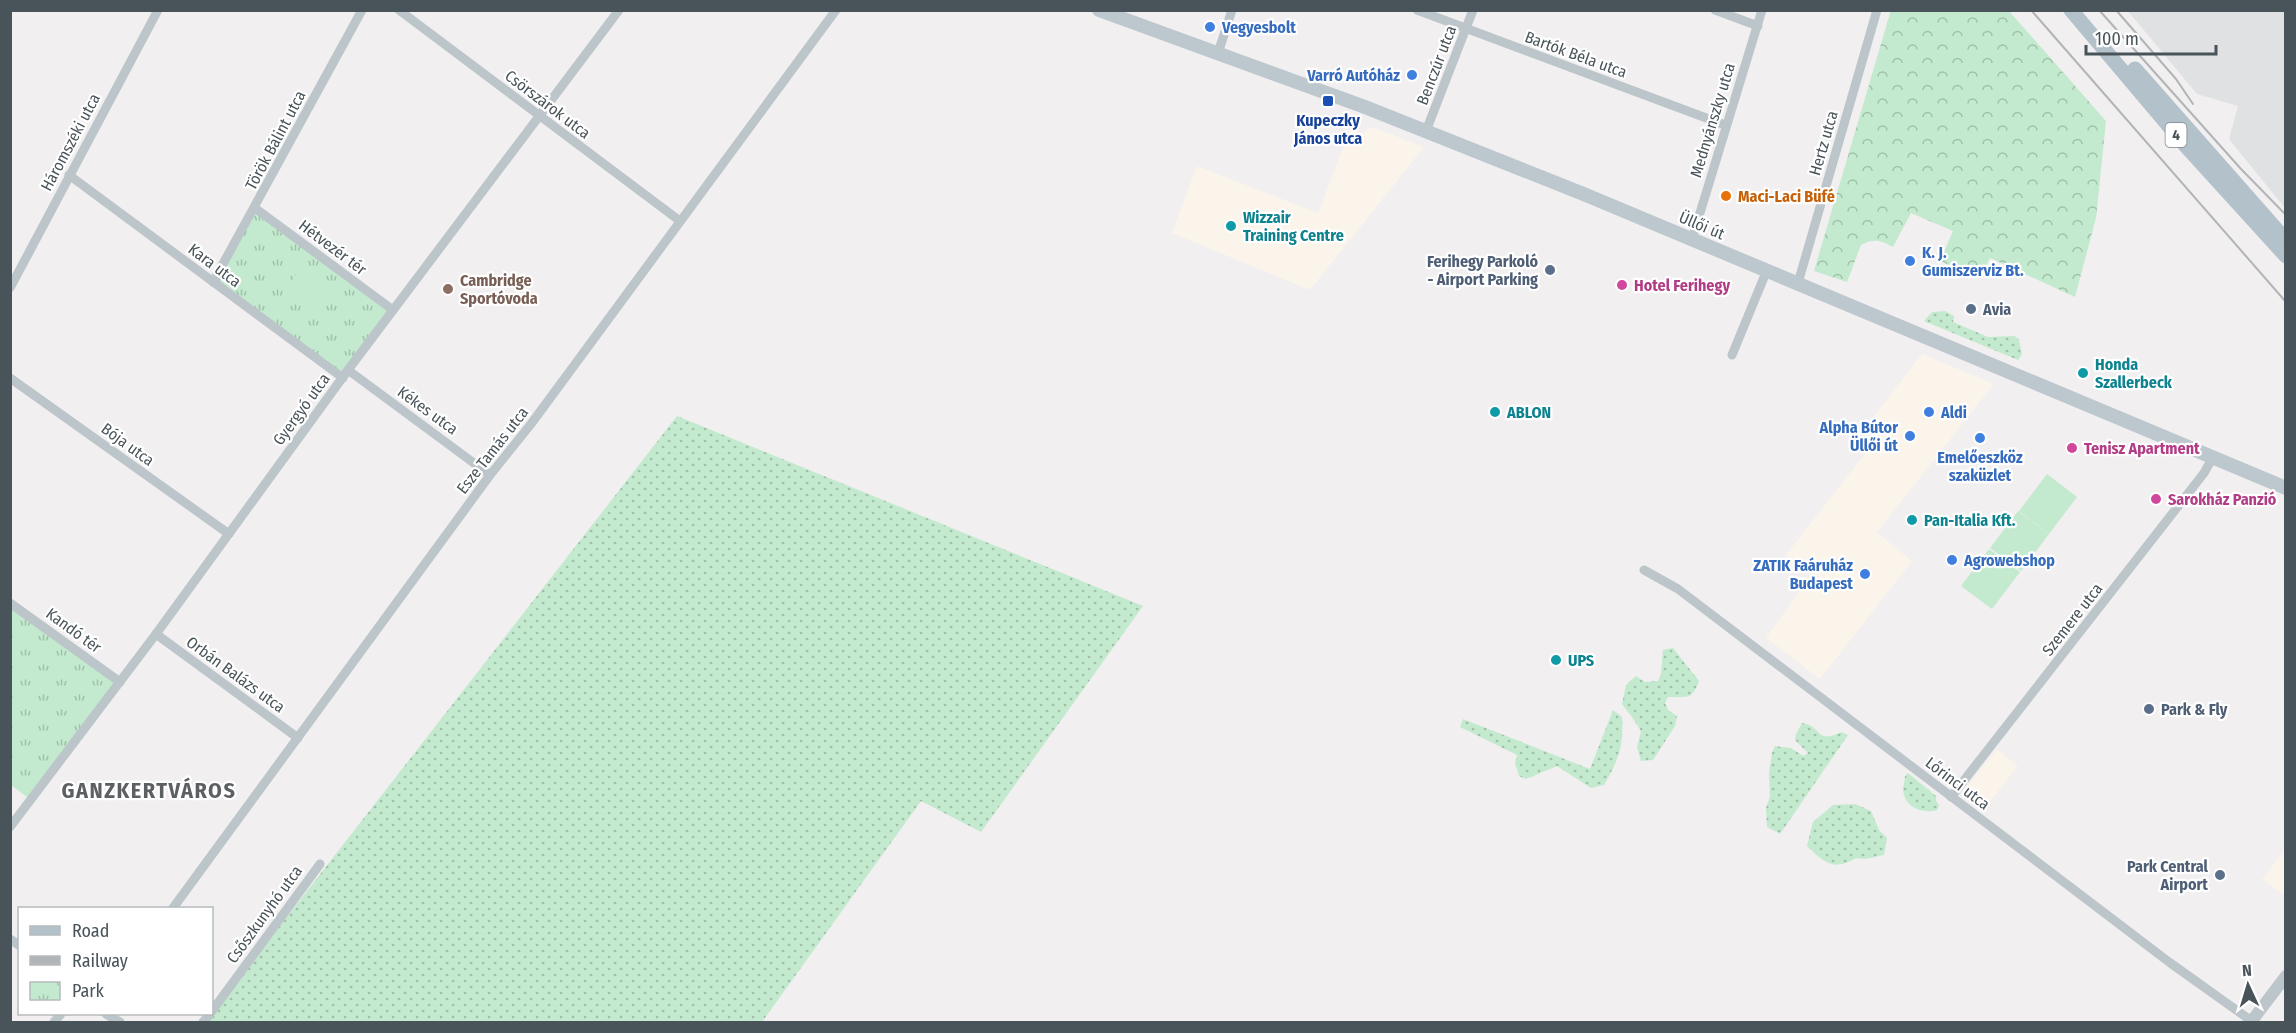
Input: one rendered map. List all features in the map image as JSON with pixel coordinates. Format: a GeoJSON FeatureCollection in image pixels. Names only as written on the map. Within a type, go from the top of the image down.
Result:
{"type":"FeatureCollection","features":[{"type":"Feature","properties":{"kind":"main road","name":"Üllői út"},"geometry":{"type":"LineString","coordinates":[[1099,10],[1426,131],[1767,270],[2286,488]]}},
{"type":"Feature","properties":{"kind":"main road","name":"4"},"geometry":{"type":"LineString","coordinates":[[2071,10],[2191,152],[2286,256]]}},
{"type":"Feature","properties":{"kind":"main road","name":"4"},"geometry":{"type":"LineString","coordinates":[[2083,10],[2286,240]]}},
{"type":"Feature","properties":{"kind":"street","name":"Háromszéki utca"},"geometry":{"type":"LineString","coordinates":[[10,288],[158,10]]}},
{"type":"Feature","properties":{"kind":"street","name":"Török Bálint utca"},"geometry":{"type":"LineString","coordinates":[[213,282],[362,10]]}},
{"type":"Feature","properties":{"kind":"street","name":"Csörszárok utca"},"geometry":{"type":"LineString","coordinates":[[399,10],[680,221]]}},
{"type":"Feature","properties":{"kind":"street","name":"Gyergyó utca"},"geometry":{"type":"LineString","coordinates":[[10,827],[156,634],[345,374],[619,10]]}},
{"type":"Feature","properties":{"kind":"street","name":"Esze Tamás utca"},"geometry":{"type":"LineString","coordinates":[[174,907],[490,475],[531,424],[836,10]]}},
{"type":"Feature","properties":{"kind":"street"},"geometry":{"type":"LineString","coordinates":[[1218,53],[1232,10]]}},
{"type":"Feature","properties":{"kind":"street","name":"Bartók Béla utca"},"geometry":{"type":"LineString","coordinates":[[1417,10],[1725,125]]}},
{"type":"Feature","properties":{"kind":"street","name":"Benczúr utca"},"geometry":{"type":"LineString","coordinates":[[1426,131],[1473,10]]}},
{"type":"Feature","properties":{"kind":"street"},"geometry":{"type":"LineString","coordinates":[[1715,10],[1758,27]]}},
{"type":"Feature","properties":{"kind":"street","name":"Mednyánszky utca"},"geometry":{"type":"LineString","coordinates":[[1692,239],[1762,10]]}},
{"type":"Feature","properties":{"kind":"street","name":"Hertz utca"},"geometry":{"type":"LineString","coordinates":[[1798,283],[1877,10]]}},
{"type":"Feature","properties":{"kind":"street","name":"Kara utca"},"geometry":{"type":"LineString","coordinates":[[69,175],[213,282],[345,374]]}},
{"type":"Feature","properties":{"kind":"street","name":"Hétvezér tér"},"geometry":{"type":"LineString","coordinates":[[255,208],[393,310]]}},
{"type":"Feature","properties":{"kind":"street"},"geometry":{"type":"LineString","coordinates":[[1732,355],[1767,270]]}},
{"type":"Feature","properties":{"kind":"street","name":"Kékes utca"},"geometry":{"type":"LineString","coordinates":[[345,374],[490,475]]}},
{"type":"Feature","properties":{"kind":"street","name":"Bója utca"},"geometry":{"type":"LineString","coordinates":[[10,378],[229,534]]}},
{"type":"Feature","properties":{"kind":"street","name":"Szemere utca"},"geometry":{"type":"LineString","coordinates":[[1951,797],[2140,557],[2213,458]]}},
{"type":"Feature","properties":{"kind":"street","name":"Lőrinci utca"},"geometry":{"type":"LineString","coordinates":[[1644,570],[1678,589],[2169,962],[2252,1022]]}},
{"type":"Feature","properties":{"kind":"street","name":"Kandó tér"},"geometry":{"type":"LineString","coordinates":[[10,603],[120,682]]}},
{"type":"Feature","properties":{"kind":"street","name":"Orbán Balázs utca"},"geometry":{"type":"LineString","coordinates":[[156,634],[298,738]]}},
{"type":"Feature","properties":{"kind":"street","name":"Csőszkunyhó utca"},"geometry":{"type":"LineString","coordinates":[[213,1009],[320,864]]}},
{"type":"Feature","properties":{"kind":"street"},"geometry":{"type":"LineString","coordinates":[[2252,1022],[2286,976]]}},
{"type":"Feature","properties":{"kind":"shaded area"},"geometry":{"type":"Polygon","coordinates":[[[2128,11],[2285,11],[2285,208],[2229,139],[2238,106],[2197,94],[2128,11]]]}},
{"type":"Feature","properties":{"kind":"shaded area"},"geometry":{"type":"Polygon","coordinates":[[[1372,127],[1424,147],[1310,290],[1172,233],[1197,166],[1318,213],[1350,129],[1362,133],[1372,127]]]}},
{"type":"Feature","properties":{"kind":"shaded area"},"geometry":{"type":"Polygon","coordinates":[[[1922,354],[1994,384],[1877,532],[1912,561],[1820,679],[1766,638],[1811,575],[1785,556],[1883,431],[1871,420],[1922,354]]]}},
{"type":"Feature","properties":{"kind":"shaded area"},"geometry":{"type":"Polygon","coordinates":[[[1997,749],[2018,766],[1983,811],[1961,794],[1997,749]]]}},
{"type":"Feature","properties":{"kind":"shaded area"},"geometry":{"type":"Polygon","coordinates":[[[2285,849],[2285,896],[2262,879],[2285,849]]]}},
{"type":"Feature","properties":{"kind":"green space"},"geometry":{"type":"Polygon","coordinates":[[[1891,10],[2009,11],[2106,121],[2096,218],[2075,297],[1990,258],[1980,279],[1940,261],[1953,231],[1911,213],[1893,247],[1877,241],[1869,241],[1861,245],[1847,282],[1814,271],[1891,10]]]}},
{"type":"Feature","properties":{"kind":"green space"},"geometry":{"type":"Polygon","coordinates":[[[255,208],[393,310],[343,378],[213,282],[255,208]]]}},
{"type":"Feature","properties":{"kind":"green space"},"geometry":{"type":"Polygon","coordinates":[[[300,269],[330,290],[314,312],[284,291],[300,269]]]}},
{"type":"Feature","properties":{"kind":"green space"},"geometry":{"type":"Polygon","coordinates":[[[1945,311],[1954,316],[1953,322],[1988,337],[2015,336],[2019,340],[2022,354],[2018,360],[1924,321],[1932,312],[1945,311]]]}},
{"type":"Feature","properties":{"kind":"green space"},"geometry":{"type":"Polygon","coordinates":[[[677,416],[1143,606],[981,832],[921,801],[762,1022],[205,1022],[213,1015],[213,1012],[677,416]]]}},
{"type":"Feature","properties":{"kind":"green space"},"geometry":{"type":"Polygon","coordinates":[[[2047,474],[2077,497],[2049,534],[2019,511],[2047,474]]]}},
{"type":"Feature","properties":{"kind":"green space"},"geometry":{"type":"Polygon","coordinates":[[[2018,511],[2049,534],[2021,571],[1990,548],[2018,511]]]}},
{"type":"Feature","properties":{"kind":"green space"},"geometry":{"type":"Polygon","coordinates":[[[1989,549],[2020,572],[1992,609],[1961,586],[1989,549]]]}},
{"type":"Feature","properties":{"kind":"green space"},"geometry":{"type":"Polygon","coordinates":[[[11,603],[120,682],[31,800],[11,785],[11,603]]]}},
{"type":"Feature","properties":{"kind":"green space"},"geometry":{"type":"Polygon","coordinates":[[[1673,648],[1699,681],[1691,695],[1668,697],[1665,703],[1668,710],[1677,716],[1675,726],[1653,760],[1641,761],[1637,747],[1641,731],[1622,704],[1626,685],[1636,676],[1645,682],[1658,681],[1661,674],[1663,650],[1673,648]]]}},
{"type":"Feature","properties":{"kind":"green space"},"geometry":{"type":"Polygon","coordinates":[[[1613,710],[1622,717],[1619,753],[1604,785],[1591,788],[1557,766],[1526,779],[1519,776],[1515,763],[1517,755],[1460,727],[1463,719],[1590,769],[1613,710]]]}},
{"type":"Feature","properties":{"kind":"green space"},"geometry":{"type":"Polygon","coordinates":[[[1802,723],[1823,736],[1841,732],[1848,735],[1780,834],[1767,827],[1766,808],[1770,796],[1769,773],[1772,753],[1775,746],[1791,748],[1803,756],[1808,753],[1795,740],[1802,723]]]}},
{"type":"Feature","properties":{"kind":"green space"},"geometry":{"type":"Polygon","coordinates":[[[1908,773],[1936,796],[1939,805],[1937,810],[1921,810],[1907,801],[1903,790],[1905,776],[1908,773]]]}},
{"type":"Feature","properties":{"kind":"green space"},"geometry":{"type":"Polygon","coordinates":[[[1855,804],[1871,811],[1879,830],[1887,838],[1884,855],[1866,859],[1856,858],[1835,865],[1824,861],[1807,846],[1813,822],[1833,805],[1855,804]]]}},
{"type":"Feature","properties":{"kind":"railway"},"geometry":{"type":"LineString","coordinates":[[2031,10],[2286,302]]}},
{"type":"Feature","properties":{"kind":"railway"},"geometry":{"type":"LineString","coordinates":[[2099,10],[2241,169],[2286,215]]}},
{"type":"Feature","properties":{"kind":"railway"},"geometry":{"type":"LineString","coordinates":[[2116,10],[2176,79],[2193,104]]}},
{"type":"Feature","properties":{"kind":"place","name":"Vegyesbolt"},"geometry":{"type":"Point","coordinates":[1210,27]}},
{"type":"Feature","properties":{"kind":"place","name":"Varró Autóház"},"geometry":{"type":"Point","coordinates":[1412,75]}},
{"type":"Feature","properties":{"kind":"place","name":"Kupeczky János utca"},"geometry":{"type":"Point","coordinates":[1328,101]}},
{"type":"Feature","properties":{"kind":"place","name":"Maci-Laci Büfé"},"geometry":{"type":"Point","coordinates":[1726,196]}},
{"type":"Feature","properties":{"kind":"place","name":"Wizzair Training Centre"},"geometry":{"type":"Point","coordinates":[1231,226]}},
{"type":"Feature","properties":{"kind":"place","name":"K. J. Gumiszerviz Bt."},"geometry":{"type":"Point","coordinates":[1910,261]}},
{"type":"Feature","properties":{"kind":"place","name":"Ferihegy Parkoló - Airport Parking"},"geometry":{"type":"Point","coordinates":[1550,270]}},
{"type":"Feature","properties":{"kind":"place","name":"Hotel Ferihegy"},"geometry":{"type":"Point","coordinates":[1622,285]}},
{"type":"Feature","properties":{"kind":"place","name":"Cambridge Sportóvoda"},"geometry":{"type":"Point","coordinates":[448,289]}},
{"type":"Feature","properties":{"kind":"place","name":"Avia"},"geometry":{"type":"Point","coordinates":[1971,309]}},
{"type":"Feature","properties":{"kind":"place","name":"Honda Szallerbeck"},"geometry":{"type":"Point","coordinates":[2083,373]}},
{"type":"Feature","properties":{"kind":"place","name":"ABLON"},"geometry":{"type":"Point","coordinates":[1495,412]}},
{"type":"Feature","properties":{"kind":"place","name":"Aldi"},"geometry":{"type":"Point","coordinates":[1929,412]}},
{"type":"Feature","properties":{"kind":"place","name":"Alpha Bútor Üllői út"},"geometry":{"type":"Point","coordinates":[1910,436]}},
{"type":"Feature","properties":{"kind":"place","name":"Emelőeszköz szaküzlet"},"geometry":{"type":"Point","coordinates":[1980,438]}},
{"type":"Feature","properties":{"kind":"place","name":"Tenisz Apartment"},"geometry":{"type":"Point","coordinates":[2072,448]}},
{"type":"Feature","properties":{"kind":"place","name":"Sarokház Panzió"},"geometry":{"type":"Point","coordinates":[2156,499]}},
{"type":"Feature","properties":{"kind":"place","name":"Pan-Italia Kft."},"geometry":{"type":"Point","coordinates":[1912,520]}},
{"type":"Feature","properties":{"kind":"place","name":"Agrowebshop"},"geometry":{"type":"Point","coordinates":[1952,560]}},
{"type":"Feature","properties":{"kind":"place","name":"ZATIK Faáruház Budapest"},"geometry":{"type":"Point","coordinates":[1865,574]}},
{"type":"Feature","properties":{"kind":"place","name":"UPS"},"geometry":{"type":"Point","coordinates":[1556,660]}},
{"type":"Feature","properties":{"kind":"place","name":"Park & Fly"},"geometry":{"type":"Point","coordinates":[2149,709]}},
{"type":"Feature","properties":{"kind":"place","name":"Park Central Airport"},"geometry":{"type":"Point","coordinates":[2220,875]}},
{"type":"Feature","properties":{"kind":"district","name":"GANZKERTVÁROS"},"geometry":{"type":"Point","coordinates":[149,790]}}]}
